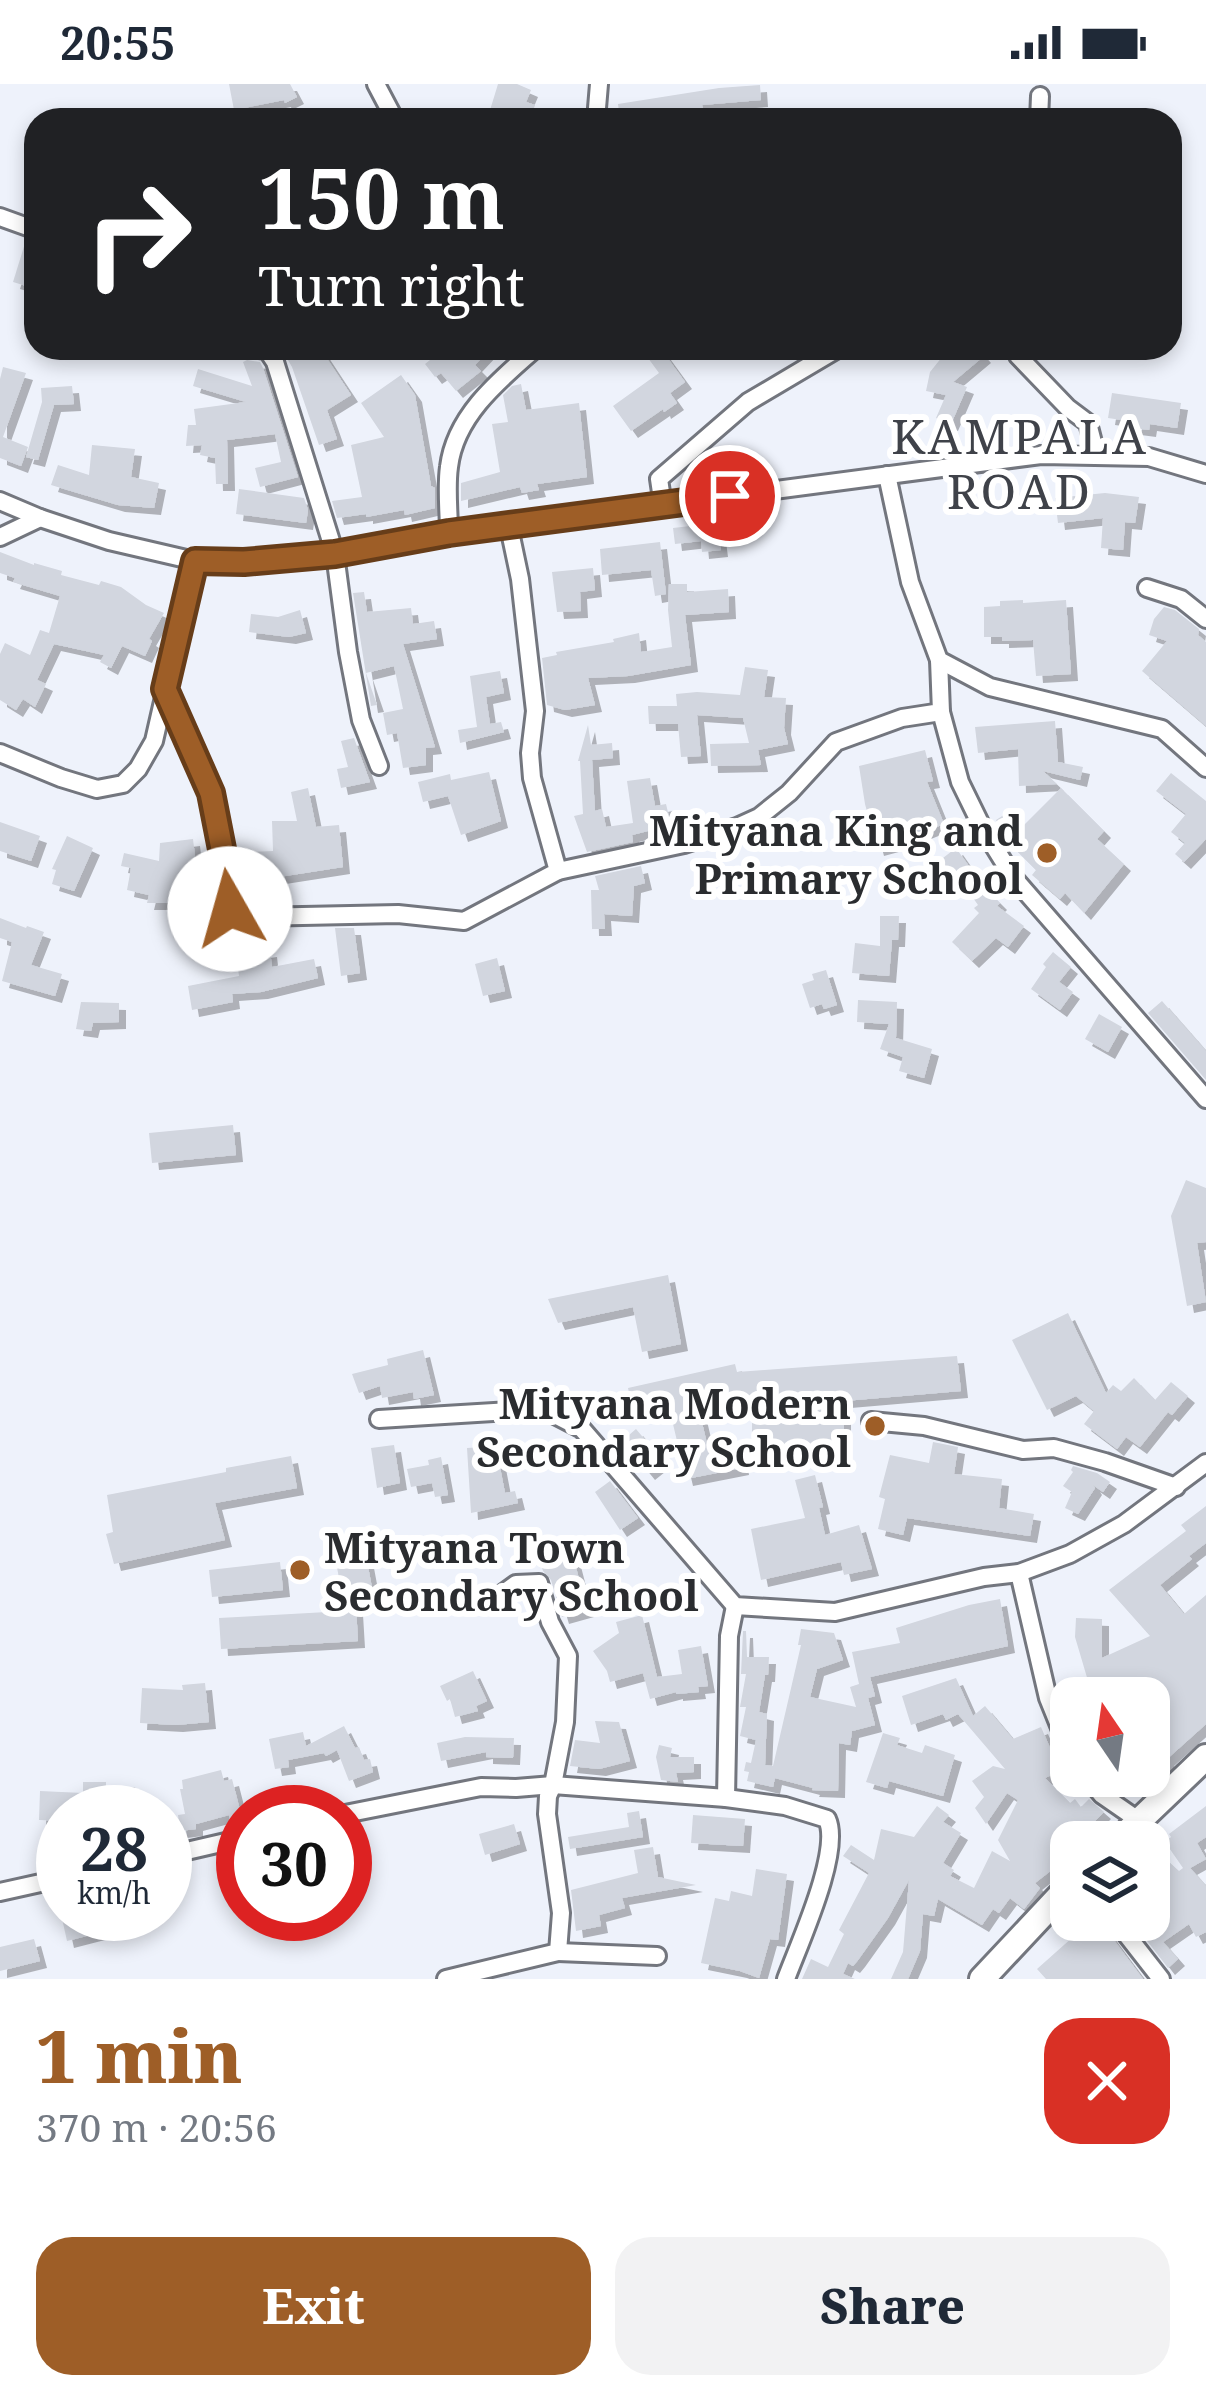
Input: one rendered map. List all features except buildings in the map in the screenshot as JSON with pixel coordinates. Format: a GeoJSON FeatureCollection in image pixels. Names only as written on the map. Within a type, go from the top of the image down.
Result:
{"type":"FeatureCollection","features":[{"type":"Feature","properties":{"kind":"main road"},"geometry":{"type":"LineString","coordinates":[[1142,1821],[1201,1768]]}},
{"type":"Feature","properties":{"kind":"main road"},"geometry":{"type":"LineString","coordinates":[[982,1979],[1050,1906]]}},
{"type":"Feature","properties":{"kind":"street"},"geometry":{"type":"LineString","coordinates":[[1040,96],[1040,108]]}},
{"type":"Feature","properties":{"kind":"street"},"geometry":{"type":"LineString","coordinates":[[274,360],[335,554],[361,720],[379,766]]}},
{"type":"Feature","properties":{"kind":"street"},"geometry":{"type":"LineString","coordinates":[[449,533],[448,465],[463,424],[518,360]]}},
{"type":"Feature","properties":{"kind":"street"},"geometry":{"type":"LineString","coordinates":[[663,506],[659,479],[748,402],[819,360]]}},
{"type":"Feature","properties":{"kind":"street"},"geometry":{"type":"LineString","coordinates":[[1022,360],[1088,423],[1096,454]]}},
{"type":"Feature","properties":{"kind":"street"},"geometry":{"type":"LineString","coordinates":[[0,500],[110,541],[195,561],[265,561],[1041,455],[1149,457],[1206,474]]}},
{"type":"Feature","properties":{"kind":"street"},"geometry":{"type":"LineString","coordinates":[[887,475],[910,582],[938,660],[941,712],[960,782],[982,827],[1013,878],[1206,1099]]}},
{"type":"Feature","properties":{"kind":"street"},"geometry":{"type":"LineString","coordinates":[[0,536],[40,518]]}},
{"type":"Feature","properties":{"kind":"street"},"geometry":{"type":"LineString","coordinates":[[509,527],[520,579],[535,711],[532,778],[558,872]]}},
{"type":"Feature","properties":{"kind":"street"},"geometry":{"type":"LineString","coordinates":[[0,753],[98,789],[123,784],[138,770],[154,741],[195,561]]}},
{"type":"Feature","properties":{"kind":"street"},"geometry":{"type":"LineString","coordinates":[[1148,588],[1181,599],[1206,620]]}},
{"type":"Feature","properties":{"kind":"street"},"geometry":{"type":"LineString","coordinates":[[938,660],[990,687],[1162,729],[1206,768]]}},
{"type":"Feature","properties":{"kind":"street"},"geometry":{"type":"LineString","coordinates":[[165,689],[211,793],[230,909],[256,917],[398,914],[464,921],[558,872],[684,844],[759,818],[836,742],[902,718],[941,712]]}},
{"type":"Feature","properties":{"kind":"street"},"geometry":{"type":"LineString","coordinates":[[379,1419],[511,1411],[553,1414],[582,1429],[735,1606],[835,1612],[1019,1573],[1070,1554],[1124,1523],[1206,1463]]}},
{"type":"Feature","properties":{"kind":"street"},"geometry":{"type":"LineString","coordinates":[[871,1421],[924,1426],[1023,1450],[1054,1448],[1176,1487]]}},
{"type":"Feature","properties":{"kind":"street"},"geometry":{"type":"LineString","coordinates":[[1019,1573],[1050,1703]]}},
{"type":"Feature","properties":{"kind":"street"},"geometry":{"type":"LineString","coordinates":[[494,1600],[516,1584],[539,1583],[550,1622],[568,1656],[565,1723],[547,1814],[561,1913],[558,1952]]}},
{"type":"Feature","properties":{"kind":"street"},"geometry":{"type":"LineString","coordinates":[[726,1798],[729,1636],[735,1606]]}},
{"type":"Feature","properties":{"kind":"street"},"geometry":{"type":"LineString","coordinates":[[372,1808],[481,1787],[553,1785],[726,1798],[784,1806],[827,1819],[833,1832],[819,1894],[786,1979]]}},
{"type":"Feature","properties":{"kind":"street"},"geometry":{"type":"LineString","coordinates":[[1105,1797],[1140,1821]]}},
{"type":"Feature","properties":{"kind":"street"},"geometry":{"type":"LineString","coordinates":[[0,1892],[36,1884]]}},
{"type":"Feature","properties":{"kind":"street"},"geometry":{"type":"LineString","coordinates":[[1131,1941],[1161,1979]]}},
{"type":"Feature","properties":{"kind":"street"},"geometry":{"type":"LineString","coordinates":[[446,1979],[558,1952],[657,1956]]}},
{"type":"Feature","properties":{"kind":"place","name":"Mityana King and Primary School"},"geometry":{"type":"Point","coordinates":[1047,853]}},
{"type":"Feature","properties":{"kind":"place","name":"Mityana Modern Secondary School"},"geometry":{"type":"Point","coordinates":[875,1426]}},
{"type":"Feature","properties":{"kind":"place","name":"Mityana Town Secondary School"},"geometry":{"type":"Point","coordinates":[300,1570]}},
{"type":"Feature","properties":{"kind":"district","name":"KAMPALA ROAD"},"geometry":{"type":"Point","coordinates":[1020,462]}},
{"type":"Feature","properties":{"kind":"route"},"geometry":{"type":"LineString","coordinates":[[230,909],[211,793],[165,689],[195,561],[335,554],[449,533],[730,496]]}}]}
